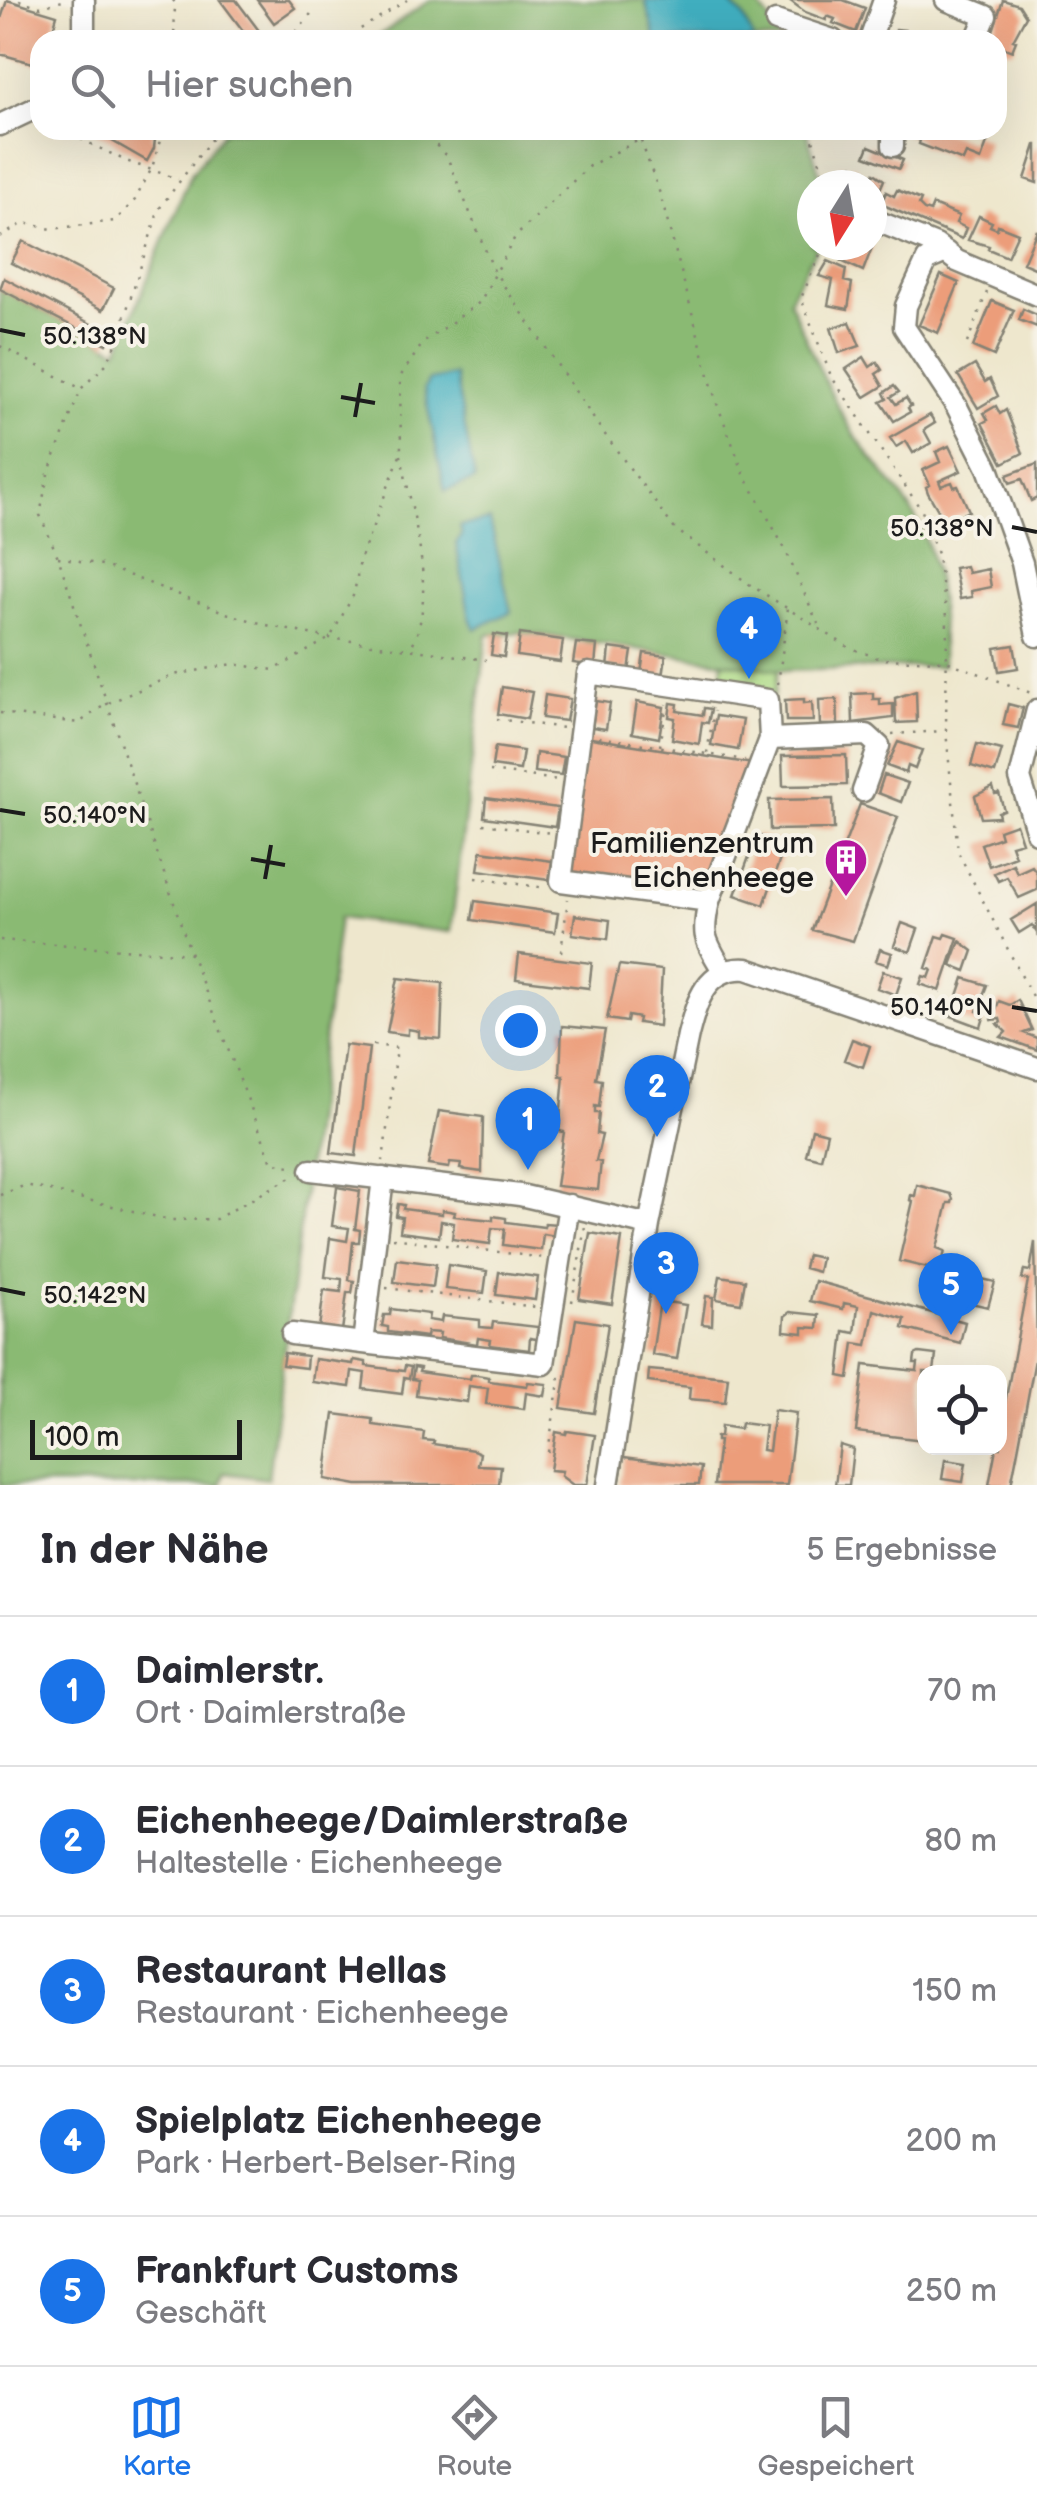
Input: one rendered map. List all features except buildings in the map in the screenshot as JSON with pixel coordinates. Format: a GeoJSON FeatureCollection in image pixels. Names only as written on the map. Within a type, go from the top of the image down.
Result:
{"type":"FeatureCollection","features":[{"type":"Feature","properties":{"kind":"street"},"geometry":{"type":"LineString","coordinates":[[84,0],[84,30]]}},
{"type":"Feature","properties":{"kind":"street"},"geometry":{"type":"LineString","coordinates":[[874,30],[884,0]]}},
{"type":"Feature","properties":{"kind":"street"},"geometry":{"type":"LineString","coordinates":[[946,0],[986,16],[980,30]]}},
{"type":"Feature","properties":{"kind":"street"},"geometry":{"type":"LineString","coordinates":[[776,21],[803,30]]}},
{"type":"Feature","properties":{"kind":"street"},"geometry":{"type":"LineString","coordinates":[[0,125],[30,111]]}},
{"type":"Feature","properties":{"kind":"street"},"geometry":{"type":"LineString","coordinates":[[887,225],[1037,296]]}},
{"type":"Feature","properties":{"kind":"street"},"geometry":{"type":"LineString","coordinates":[[946,252],[926,260],[906,306],[904,327],[957,407],[999,495],[1022,563],[1037,636]]}},
{"type":"Feature","properties":{"kind":"street"},"geometry":{"type":"LineString","coordinates":[[709,900],[565,882],[567,836],[588,673],[768,700],[770,739],[709,900],[704,936],[723,971]]}},
{"type":"Feature","properties":{"kind":"street"},"geometry":{"type":"LineString","coordinates":[[1037,710],[1020,778],[1037,833]]}},
{"type":"Feature","properties":{"kind":"street"},"geometry":{"type":"LineString","coordinates":[[770,739],[867,735],[879,746],[863,791]]}},
{"type":"Feature","properties":{"kind":"street"},"geometry":{"type":"LineString","coordinates":[[608,1485],[649,1225],[696,1005],[709,981],[723,971],[741,968],[760,972],[1037,1068]]}},
{"type":"Feature","properties":{"kind":"street"},"geometry":{"type":"LineString","coordinates":[[311,1170],[520,1195],[649,1225]]}},
{"type":"Feature","properties":{"kind":"street"},"geometry":{"type":"LineString","coordinates":[[363,1343],[383,1178]]}},
{"type":"Feature","properties":{"kind":"street"},"geometry":{"type":"LineString","coordinates":[[292,1334],[544,1364],[569,1205]]}},
{"type":"Feature","properties":{"kind":"path"},"geometry":{"type":"LineString","coordinates":[[19,0],[40,6],[66,0]]}},
{"type":"Feature","properties":{"kind":"path"},"geometry":{"type":"LineString","coordinates":[[172,0],[174,30]]}},
{"type":"Feature","properties":{"kind":"path"},"geometry":{"type":"LineString","coordinates":[[359,30],[407,0]]}},
{"type":"Feature","properties":{"kind":"path"},"geometry":{"type":"LineString","coordinates":[[297,30],[315,8]]}},
{"type":"Feature","properties":{"kind":"path"},"geometry":{"type":"LineString","coordinates":[[83,140],[179,180]]}},
{"type":"Feature","properties":{"kind":"path"},"geometry":{"type":"LineString","coordinates":[[0,237],[24,223],[52,229],[115,221],[136,200],[160,140]]}},
{"type":"Feature","properties":{"kind":"path"},"geometry":{"type":"LineString","coordinates":[[210,140],[159,209],[115,346],[106,364],[81,388],[48,474],[40,516],[58,556],[190,954],[272,1162],[311,1170]]}},
{"type":"Feature","properties":{"kind":"path"},"geometry":{"type":"LineString","coordinates":[[431,140],[447,158],[494,271],[598,425],[674,528],[748,584],[848,646],[881,659],[946,662],[1037,695]]}},
{"type":"Feature","properties":{"kind":"path"},"geometry":{"type":"LineString","coordinates":[[410,649],[420,631],[424,583],[401,454],[400,377],[423,343],[480,302],[515,236],[589,166],[636,140]]}},
{"type":"Feature","properties":{"kind":"path"},"geometry":{"type":"LineString","coordinates":[[641,140],[665,211],[716,401],[744,474],[785,549],[818,626]]}},
{"type":"Feature","properties":{"kind":"path"},"geometry":{"type":"LineString","coordinates":[[813,140],[822,170]]}},
{"type":"Feature","properties":{"kind":"path"},"geometry":{"type":"LineString","coordinates":[[817,260],[800,298],[831,376],[922,511],[938,557],[948,616],[946,731],[958,852],[1037,1006]]}},
{"type":"Feature","properties":{"kind":"path"},"geometry":{"type":"LineString","coordinates":[[967,343],[994,277]]}},
{"type":"Feature","properties":{"kind":"path"},"geometry":{"type":"LineString","coordinates":[[0,346],[81,388]]}},
{"type":"Feature","properties":{"kind":"path"},"geometry":{"type":"LineString","coordinates":[[0,713],[79,723],[106,704],[174,674],[233,664],[274,670],[330,638],[354,594],[360,560],[401,454]]}},
{"type":"Feature","properties":{"kind":"path"},"geometry":{"type":"LineString","coordinates":[[58,556],[102,565],[229,614],[330,638],[486,660]]}},
{"type":"Feature","properties":{"kind":"path"},"geometry":{"type":"LineString","coordinates":[[768,700],[776,696],[788,608]]}},
{"type":"Feature","properties":{"kind":"path"},"geometry":{"type":"LineString","coordinates":[[660,747],[671,686]]}},
{"type":"Feature","properties":{"kind":"path"},"geometry":{"type":"LineString","coordinates":[[706,754],[717,692]]}},
{"type":"Feature","properties":{"kind":"path"},"geometry":{"type":"LineString","coordinates":[[497,719],[761,763]]}},
{"type":"Feature","properties":{"kind":"path"},"geometry":{"type":"LineString","coordinates":[[867,735],[946,731]]}},
{"type":"Feature","properties":{"kind":"path"},"geometry":{"type":"LineString","coordinates":[[490,771],[574,783]]}},
{"type":"Feature","properties":{"kind":"path"},"geometry":{"type":"LineString","coordinates":[[483,824],[567,836]]}},
{"type":"Feature","properties":{"kind":"path"},"geometry":{"type":"LineString","coordinates":[[475,878],[550,888],[565,882],[561,952]]}},
{"type":"Feature","properties":{"kind":"path"},"geometry":{"type":"LineString","coordinates":[[0,940],[190,954]]}},
{"type":"Feature","properties":{"kind":"path"},"geometry":{"type":"LineString","coordinates":[[372,1045],[397,1048],[383,1178]]}},
{"type":"Feature","properties":{"kind":"path"},"geometry":{"type":"LineString","coordinates":[[0,1195],[26,1186],[170,1220],[216,1218],[281,1180],[311,1170]]}},
{"type":"Feature","properties":{"kind":"path"},"geometry":{"type":"LineString","coordinates":[[378,1236],[560,1260]]}},
{"type":"Feature","properties":{"kind":"path"},"geometry":{"type":"LineString","coordinates":[[371,1286],[553,1310]]}},
{"type":"Feature","properties":{"kind":"green space"},"geometry":{"type":"Polygon","coordinates":[[[430,0],[645,0],[653,30],[387,30],[430,0]]]}},
{"type":"Feature","properties":{"kind":"green space"},"geometry":{"type":"Polygon","coordinates":[[[727,0],[754,0],[776,30],[749,30],[743,16],[727,0]]]}},
{"type":"Feature","properties":{"kind":"green space"},"geometry":{"type":"Polygon","coordinates":[[[217,140],[809,140],[818,170],[797,170],[797,260],[810,260],[789,300],[852,431],[903,498],[924,537],[940,600],[942,666],[784,671],[523,632],[487,635],[451,932],[339,918],[268,1479],[224,1473],[221,1485],[0,1485],[0,289],[118,350],[191,174],[217,140]]]}},
{"type":"Feature","properties":{"kind":"green space"},"geometry":{"type":"Polygon","coordinates":[[[723,662],[778,670],[774,696],[720,688],[723,662]]]}},
{"type":"Feature","properties":{"kind":"water"},"geometry":{"type":"Polygon","coordinates":[[[645,0],[727,0],[743,16],[749,30],[653,30],[645,0]]]}},
{"type":"Feature","properties":{"kind":"water"},"geometry":{"type":"Polygon","coordinates":[[[455,375],[475,480],[445,491],[424,389],[429,380],[455,375]]]}},
{"type":"Feature","properties":{"kind":"water"},"geometry":{"type":"Polygon","coordinates":[[[490,520],[511,612],[475,629],[456,543],[462,536],[460,526],[490,520]]]}},
{"type":"Feature","properties":{"kind":"place","name":"Spielplatz Eichenheege"},"geometry":{"type":"Point","coordinates":[749,679]}},
{"type":"Feature","properties":{"kind":"place","name":"Familienzentrum Eichenheege"},"geometry":{"type":"Point","coordinates":[846,898]}},
{"type":"Feature","properties":{"kind":"place","name":"Eichenheege/Daimlerstraße"},"geometry":{"type":"Point","coordinates":[657,1137]}},
{"type":"Feature","properties":{"kind":"place","name":"Daimlerstr."},"geometry":{"type":"Point","coordinates":[528,1170]}},
{"type":"Feature","properties":{"kind":"place","name":"Restaurant Hellas"},"geometry":{"type":"Point","coordinates":[666,1314]}},
{"type":"Feature","properties":{"kind":"place","name":"Frankfurt Customs"},"geometry":{"type":"Point","coordinates":[951,1335]}}]}
